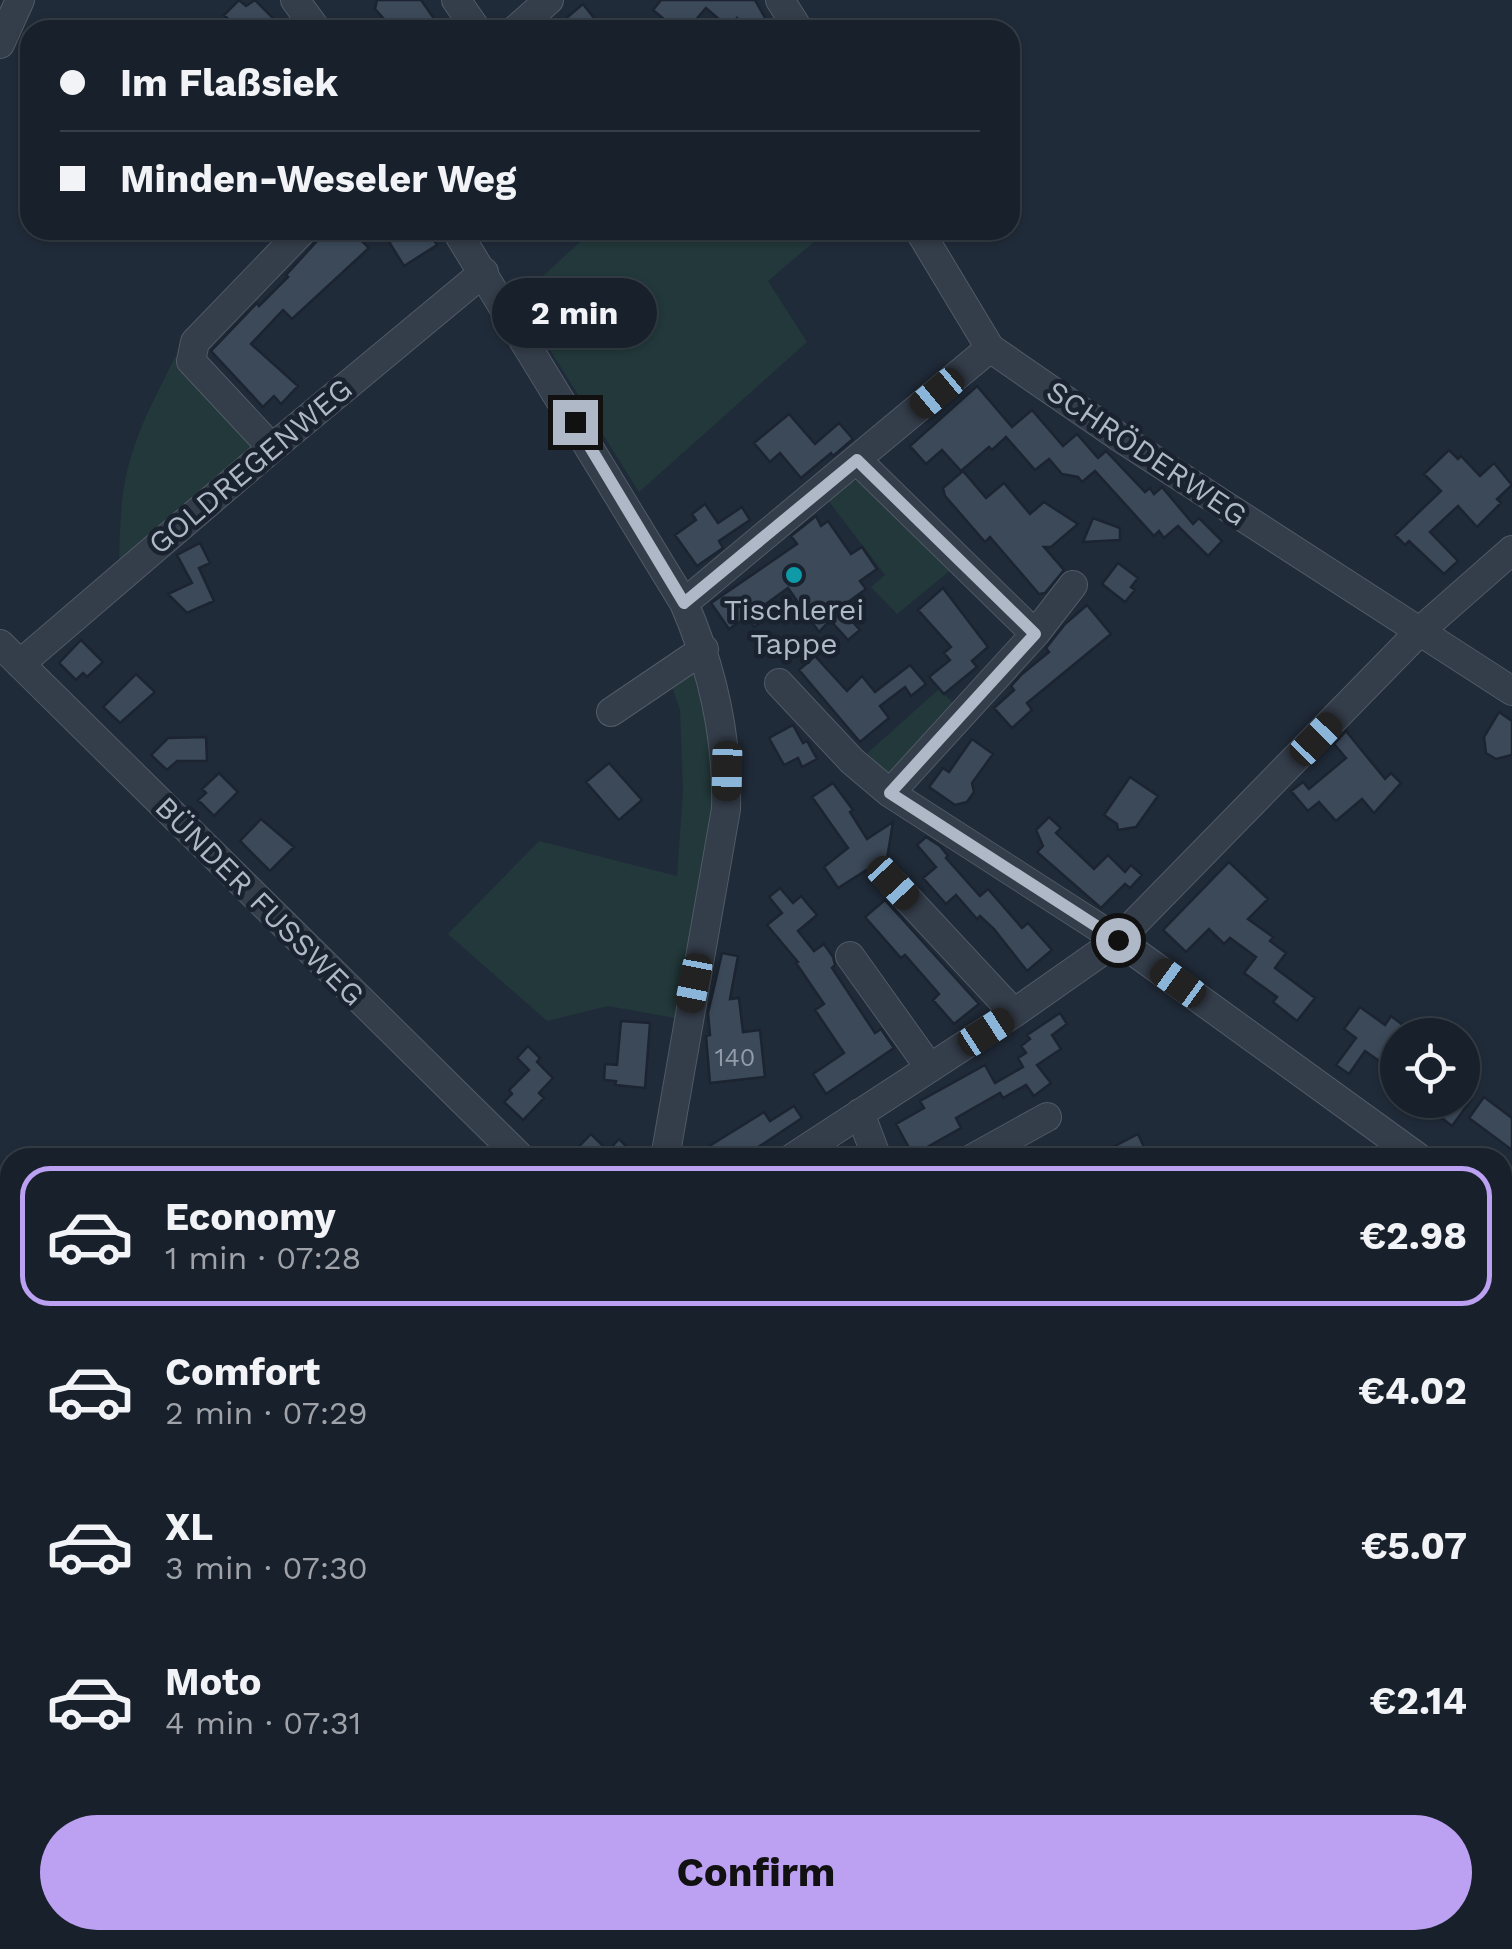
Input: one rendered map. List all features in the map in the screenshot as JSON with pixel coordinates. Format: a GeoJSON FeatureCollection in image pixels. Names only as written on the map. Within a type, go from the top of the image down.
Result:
{"type":"FeatureCollection","features":[{"type":"Feature","properties":{"kind":"street"},"geometry":{"type":"LineString","coordinates":[[0,44],[20,0]]}},
{"type":"Feature","properties":{"kind":"street"},"geometry":{"type":"LineString","coordinates":[[526,20],[549,0]]}},
{"type":"Feature","properties":{"kind":"street"},"geometry":{"type":"LineString","coordinates":[[272,448],[191,361],[195,342],[293,240]]}},
{"type":"Feature","properties":{"kind":"street"},"geometry":{"type":"LineString","coordinates":[[463,240],[684,603],[704,649],[719,706],[727,771],[726,809],[667,1148]]}},
{"type":"Feature","properties":{"kind":"street","name":"SCHRÖDERWEG"},"geometry":{"type":"LineString","coordinates":[[925,240],[990,348],[1119,437],[1512,691]]}},
{"type":"Feature","properties":{"kind":"street","name":"GOLDREGENWEG"},"geometry":{"type":"LineString","coordinates":[[10,654],[272,448],[484,272]]}},
{"type":"Feature","properties":{"kind":"street"},"geometry":{"type":"LineString","coordinates":[[684,603],[990,348]]}},
{"type":"Feature","properties":{"kind":"street"},"geometry":{"type":"LineString","coordinates":[[857,460],[1035,634]]}},
{"type":"Feature","properties":{"kind":"street"},"geometry":{"type":"LineString","coordinates":[[807,1148],[1014,1014],[1118,940],[1421,630],[1512,550]]}},
{"type":"Feature","properties":{"kind":"street"},"geometry":{"type":"LineString","coordinates":[[890,793],[1035,634],[1073,585]]}},
{"type":"Feature","properties":{"kind":"street"},"geometry":{"type":"LineString","coordinates":[[611,712],[704,649]]}},
{"type":"Feature","properties":{"kind":"street","name":"BÜNDER FUSSWEG"},"geometry":{"type":"LineString","coordinates":[[10,654],[512,1148]]}},
{"type":"Feature","properties":{"kind":"street"},"geometry":{"type":"LineString","coordinates":[[779,683],[852,761],[890,793],[1118,940],[1405,1148]]}},
{"type":"Feature","properties":{"kind":"street"},"geometry":{"type":"LineString","coordinates":[[893,883],[1014,1014]]}},
{"type":"Feature","properties":{"kind":"street"},"geometry":{"type":"LineString","coordinates":[[850,956],[930,1068]]}},
{"type":"Feature","properties":{"kind":"street"},"geometry":{"type":"LineString","coordinates":[[653,1148],[682,1049]]}},
{"type":"Feature","properties":{"kind":"street"},"geometry":{"type":"LineString","coordinates":[[860,1114],[873,1148]]}},
{"type":"Feature","properties":{"kind":"street"},"geometry":{"type":"LineString","coordinates":[[992,1148],[1047,1117]]}},
{"type":"Feature","properties":{"kind":"green space"},"geometry":{"type":"Polygon","coordinates":[[[582,240],[816,240],[768,281],[807,342],[639,492],[518,299],[582,240]]]}},
{"type":"Feature","properties":{"kind":"green space"},"geometry":{"type":"Polygon","coordinates":[[[175,357],[252,434],[255,447],[119,565],[127,470],[145,419],[175,357]]]}},
{"type":"Feature","properties":{"kind":"green space"},"geometry":{"type":"Polygon","coordinates":[[[856,481],[866,485],[952,569],[897,614],[871,587],[885,575],[827,499],[856,481]]]}},
{"type":"Feature","properties":{"kind":"green space"},"geometry":{"type":"Polygon","coordinates":[[[698,661],[713,737],[716,796],[704,891],[675,1018],[608,1006],[547,1021],[448,934],[539,841],[677,876],[683,790],[680,710],[669,679],[698,661]]]}},
{"type":"Feature","properties":{"kind":"green space"},"geometry":{"type":"Polygon","coordinates":[[[939,689],[954,704],[884,782],[861,759],[939,689]]]}},
{"type":"Feature","properties":{"kind":"building"},"geometry":{"type":"Polygon","coordinates":[[[239,0],[246,6],[255,0],[273,18],[229,20],[224,15],[239,0]]]}},
{"type":"Feature","properties":{"kind":"building"},"geometry":{"type":"Polygon","coordinates":[[[377,0],[421,0],[435,20],[385,20],[375,9],[377,0]]]}},
{"type":"Feature","properties":{"kind":"building"},"geometry":{"type":"Polygon","coordinates":[[[661,0],[755,0],[766,20],[720,20],[706,8],[696,20],[665,20],[653,10],[661,0]]]}},
{"type":"Feature","properties":{"kind":"building"},"geometry":{"type":"Polygon","coordinates":[[[583,4],[594,18],[592,20],[564,20],[583,4]]]}},
{"type":"Feature","properties":{"kind":"building"},"geometry":{"type":"Polygon","coordinates":[[[318,240],[361,240],[369,248],[292,319],[283,310],[251,344],[298,386],[281,404],[274,396],[263,407],[211,351],[318,240]]]}},
{"type":"Feature","properties":{"kind":"building"},"geometry":{"type":"Polygon","coordinates":[[[388,240],[434,240],[437,245],[404,266],[388,240]]]}},
{"type":"Feature","properties":{"kind":"building"},"geometry":{"type":"Polygon","coordinates":[[[977,386],[1012,427],[1032,410],[1063,446],[1077,434],[1098,458],[1106,451],[1145,492],[1150,488],[1154,494],[1162,487],[1193,524],[1199,518],[1222,541],[1208,556],[1178,526],[1164,538],[1159,531],[1154,536],[1095,471],[1082,482],[1078,477],[1062,474],[1049,459],[1035,470],[1006,437],[961,471],[942,450],[926,464],[910,446],[977,386]]]}},
{"type":"Feature","properties":{"kind":"building"},"geometry":{"type":"Polygon","coordinates":[[[789,414],[815,444],[839,423],[853,439],[801,478],[780,453],[770,462],[754,443],[789,414]]]}},
{"type":"Feature","properties":{"kind":"building"},"geometry":{"type":"Polygon","coordinates":[[[1449,450],[1458,459],[1461,456],[1480,476],[1494,463],[1512,485],[1497,499],[1501,503],[1477,527],[1458,506],[1430,532],[1458,561],[1444,574],[1409,541],[1405,545],[1395,535],[1441,491],[1424,474],[1449,450]]]}},
{"type":"Feature","properties":{"kind":"building"},"geometry":{"type":"Polygon","coordinates":[[[963,471],[986,498],[1004,483],[1030,514],[1044,502],[1078,524],[1051,547],[1044,547],[1064,570],[1045,593],[1039,594],[990,537],[985,542],[945,496],[943,488],[963,471]]]}},
{"type":"Feature","properties":{"kind":"building"},"geometry":{"type":"Polygon","coordinates":[[[705,504],[718,523],[742,507],[750,520],[719,541],[723,548],[697,566],[675,535],[696,520],[692,514],[705,504]]]}},
{"type":"Feature","properties":{"kind":"building"},"geometry":{"type":"Polygon","coordinates":[[[816,516],[821,526],[828,521],[851,554],[862,547],[877,569],[860,581],[866,589],[840,608],[860,630],[848,640],[830,620],[819,632],[788,588],[763,606],[770,616],[754,627],[747,617],[729,629],[711,603],[797,544],[791,536],[816,516]]]}},
{"type":"Feature","properties":{"kind":"building"},"geometry":{"type":"Polygon","coordinates":[[[1093,518],[1120,528],[1120,540],[1083,542],[1093,518]]]}},
{"type":"Feature","properties":{"kind":"building"},"geometry":{"type":"Polygon","coordinates":[[[200,543],[210,563],[199,568],[214,601],[187,613],[168,594],[192,583],[177,555],[200,543]]]}},
{"type":"Feature","properties":{"kind":"building"},"geometry":{"type":"Polygon","coordinates":[[[1118,563],[1138,578],[1131,587],[1135,590],[1125,602],[1102,584],[1118,563]]]}},
{"type":"Feature","properties":{"kind":"building"},"geometry":{"type":"Polygon","coordinates":[[[943,588],[988,647],[972,661],[977,667],[944,694],[929,677],[950,660],[944,653],[951,647],[918,610],[943,588]]]}},
{"type":"Feature","properties":{"kind":"building"},"geometry":{"type":"Polygon","coordinates":[[[1087,605],[1111,634],[1027,703],[1032,710],[1012,728],[994,708],[1014,690],[1011,686],[1022,674],[1049,652],[1046,648],[1065,624],[1087,605]]]}},
{"type":"Feature","properties":{"kind":"building"},"geometry":{"type":"Polygon","coordinates":[[[81,640],[103,662],[87,677],[83,673],[76,680],[59,663],[81,640]]]}},
{"type":"Feature","properties":{"kind":"building"},"geometry":{"type":"Polygon","coordinates":[[[815,656],[847,691],[862,676],[875,692],[910,665],[926,684],[911,696],[905,687],[880,706],[889,718],[860,742],[799,670],[815,656]]]}},
{"type":"Feature","properties":{"kind":"building"},"geometry":{"type":"Polygon","coordinates":[[[136,674],[155,692],[120,723],[103,707],[136,674]]]}},
{"type":"Feature","properties":{"kind":"building"},"geometry":{"type":"Polygon","coordinates":[[[1499,712],[1512,721],[1512,755],[1496,759],[1486,753],[1484,737],[1499,712]]]}},
{"type":"Feature","properties":{"kind":"building"},"geometry":{"type":"Polygon","coordinates":[[[793,725],[817,759],[802,767],[798,758],[784,765],[769,738],[793,725]]]}},
{"type":"Feature","properties":{"kind":"building"},"geometry":{"type":"Polygon","coordinates":[[[1346,731],[1385,779],[1391,773],[1401,783],[1374,813],[1362,799],[1336,821],[1319,802],[1308,811],[1291,791],[1303,782],[1309,789],[1346,758],[1334,744],[1346,731]]]}},
{"type":"Feature","properties":{"kind":"building"},"geometry":{"type":"Polygon","coordinates":[[[206,737],[207,761],[177,761],[167,770],[151,755],[168,738],[206,737]]]}},
{"type":"Feature","properties":{"kind":"building"},"geometry":{"type":"Polygon","coordinates":[[[972,739],[993,754],[972,783],[974,792],[967,802],[955,805],[929,787],[943,768],[949,772],[972,739]]]}},
{"type":"Feature","properties":{"kind":"building"},"geometry":{"type":"Polygon","coordinates":[[[609,763],[642,800],[619,820],[586,782],[609,763]]]}},
{"type":"Feature","properties":{"kind":"building"},"geometry":{"type":"Polygon","coordinates":[[[219,773],[238,792],[214,816],[198,800],[206,793],[202,789],[219,773]]]}},
{"type":"Feature","properties":{"kind":"building"},"geometry":{"type":"Polygon","coordinates":[[[1130,777],[1158,796],[1136,827],[1118,830],[1117,824],[1104,815],[1130,777]]]}},
{"type":"Feature","properties":{"kind":"building"},"geometry":{"type":"Polygon","coordinates":[[[833,783],[853,810],[850,812],[867,839],[893,822],[886,865],[877,871],[873,866],[838,888],[824,867],[848,848],[812,797],[833,783]]]}},
{"type":"Feature","properties":{"kind":"building"},"geometry":{"type":"Polygon","coordinates":[[[1049,817],[1061,828],[1056,833],[1094,869],[1108,855],[1125,872],[1131,865],[1142,875],[1130,888],[1125,884],[1101,908],[1037,852],[1043,846],[1036,830],[1049,817]]]}},
{"type":"Feature","properties":{"kind":"building"},"geometry":{"type":"Polygon","coordinates":[[[261,819],[294,847],[270,871],[240,841],[261,819]]]}},
{"type":"Feature","properties":{"kind":"building"},"geometry":{"type":"Polygon","coordinates":[[[926,837],[940,846],[980,896],[988,889],[1022,928],[1028,923],[1052,950],[1027,971],[994,929],[980,916],[977,919],[956,895],[946,904],[923,878],[936,867],[917,845],[926,837]]]}},
{"type":"Feature","properties":{"kind":"building"},"geometry":{"type":"Polygon","coordinates":[[[1229,862],[1268,899],[1248,919],[1273,937],[1270,941],[1286,953],[1275,968],[1315,998],[1297,1021],[1273,1002],[1277,997],[1244,973],[1256,957],[1230,938],[1224,944],[1209,929],[1186,952],[1163,930],[1229,862]]]}},
{"type":"Feature","properties":{"kind":"building"},"geometry":{"type":"Polygon","coordinates":[[[780,888],[793,903],[801,896],[817,915],[798,931],[814,951],[824,944],[833,957],[832,968],[875,1033],[881,1029],[894,1048],[826,1094],[813,1074],[844,1053],[815,1010],[824,1004],[798,962],[767,925],[782,913],[769,897],[780,888]]]}},
{"type":"Feature","properties":{"kind":"building"},"geometry":{"type":"Polygon","coordinates":[[[885,900],[979,1004],[954,1024],[933,1000],[939,994],[865,917],[885,900]]]}},
{"type":"Feature","properties":{"kind":"building"},"geometry":{"type":"Polygon","coordinates":[[[722,953],[738,956],[730,999],[739,998],[743,1032],[760,1030],[765,1077],[710,1083],[708,1013],[722,953]]]}},
{"type":"Feature","properties":{"kind":"building"},"geometry":{"type":"Polygon","coordinates":[[[1360,1007],[1380,1021],[1380,1062],[1365,1051],[1349,1074],[1336,1065],[1356,1038],[1344,1029],[1360,1007]]]}},
{"type":"Feature","properties":{"kind":"building"},"geometry":{"type":"Polygon","coordinates":[[[1060,1013],[1067,1024],[1052,1035],[1061,1049],[1037,1065],[1051,1083],[1034,1096],[1026,1085],[1003,1098],[1000,1093],[956,1118],[961,1128],[925,1148],[909,1148],[896,1124],[924,1108],[920,1101],[985,1065],[995,1083],[1023,1067],[1018,1058],[1026,1053],[1021,1046],[1030,1039],[1027,1035],[1060,1013]]]}},
{"type":"Feature","properties":{"kind":"building"},"geometry":{"type":"Polygon","coordinates":[[[621,1021],[650,1023],[645,1088],[604,1080],[605,1064],[617,1065],[621,1021]]]}},
{"type":"Feature","properties":{"kind":"building"},"geometry":{"type":"Polygon","coordinates":[[[528,1046],[553,1078],[539,1093],[544,1098],[523,1120],[504,1102],[512,1094],[509,1090],[529,1070],[517,1058],[528,1046]]]}},
{"type":"Feature","properties":{"kind":"building"},"geometry":{"type":"Polygon","coordinates":[[[1484,1097],[1512,1118],[1509,1148],[1469,1118],[1480,1118],[1484,1097]]]}},
{"type":"Feature","properties":{"kind":"building"},"geometry":{"type":"Polygon","coordinates":[[[794,1106],[802,1118],[757,1148],[706,1148],[764,1112],[770,1121],[794,1106]]]}},
{"type":"Feature","properties":{"kind":"building"},"geometry":{"type":"Polygon","coordinates":[[[1442,1118],[1458,1118],[1452,1126],[1442,1118]]]}},
{"type":"Feature","properties":{"kind":"building"},"geometry":{"type":"Polygon","coordinates":[[[591,1134],[605,1148],[578,1148],[591,1134]]]}},
{"type":"Feature","properties":{"kind":"building"},"geometry":{"type":"Polygon","coordinates":[[[1138,1134],[1144,1148],[1111,1148],[1138,1134]]]}},
{"type":"Feature","properties":{"kind":"building"},"geometry":{"type":"Polygon","coordinates":[[[619,1139],[628,1148],[611,1148],[619,1139]]]}},
{"type":"Feature","properties":{"kind":"place","name":"Tischlerei Tappe"},"geometry":{"type":"Point","coordinates":[794,575]}},
{"type":"Feature","properties":{"kind":"route"},"geometry":{"type":"LineString","coordinates":[[575,422],[684,603],[857,460],[1035,634],[890,793],[1118,940]]}}]}
